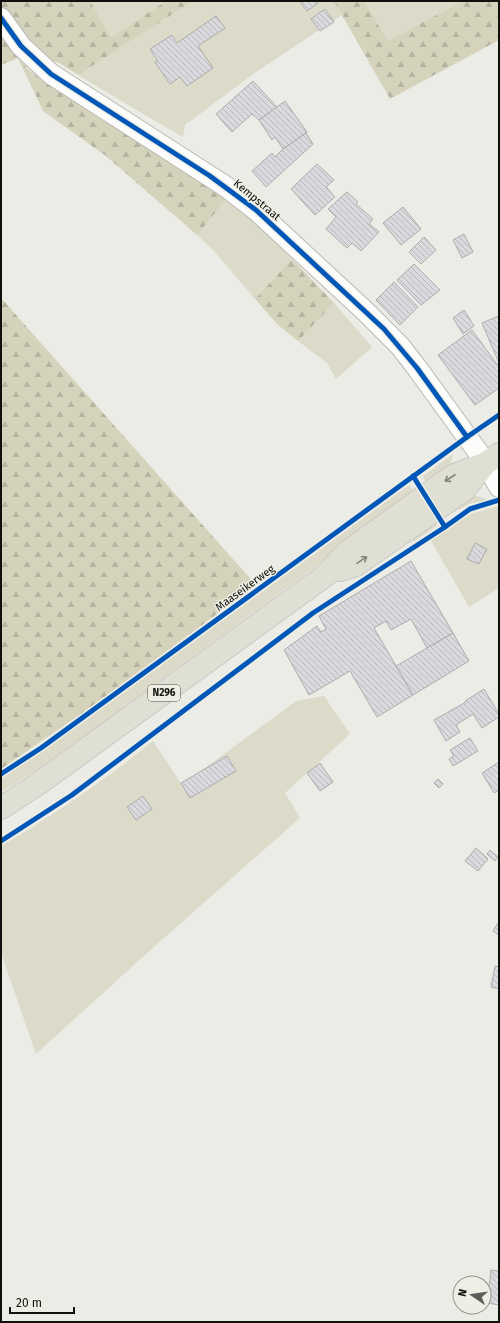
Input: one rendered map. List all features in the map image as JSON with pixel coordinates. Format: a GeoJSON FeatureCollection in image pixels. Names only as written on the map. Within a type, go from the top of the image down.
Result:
{"type":"FeatureCollection","features":[{"type":"Feature","properties":{"kind":"main road","name":"N296"},"geometry":{"type":"LineString","coordinates":[[1,808],[38,784],[326,575],[346,553],[454,474],[492,458]]}},
{"type":"Feature","properties":{"kind":"street","name":"Kempstraat"},"geometry":{"type":"LineString","coordinates":[[1,18],[21,46],[51,74],[225,186],[256,210],[366,312],[400,346],[458,423],[492,458],[499,487]]}},
{"type":"Feature","properties":{"kind":"shaded area"},"geometry":{"type":"Polygon","coordinates":[[[90,1],[166,1],[111,37],[90,1]]]}},
{"type":"Feature","properties":{"kind":"shaded area"},"geometry":{"type":"Polygon","coordinates":[[[193,1],[334,1],[342,15],[256,72],[185,125],[183,137],[78,75],[193,1]]]}},
{"type":"Feature","properties":{"kind":"shaded area"},"geometry":{"type":"Polygon","coordinates":[[[364,1],[462,1],[388,41],[364,1]]]}},
{"type":"Feature","properties":{"kind":"shaded area"},"geometry":{"type":"Polygon","coordinates":[[[228,197],[239,205],[292,259],[255,299],[214,251],[197,235],[228,197]]]}},
{"type":"Feature","properties":{"kind":"shaded area"},"geometry":{"type":"Polygon","coordinates":[[[334,303],[372,347],[336,379],[327,363],[298,341],[334,303]]]}},
{"type":"Feature","properties":{"kind":"shaded area"},"geometry":{"type":"Polygon","coordinates":[[[453,454],[450,466],[426,481],[422,477],[453,454]]]}},
{"type":"Feature","properties":{"kind":"shaded area"},"geometry":{"type":"Polygon","coordinates":[[[409,485],[414,492],[356,537],[80,739],[35,771],[1,792],[1,778],[72,730],[409,485]]]}},
{"type":"Feature","properties":{"kind":"shaded area"},"geometry":{"type":"Polygon","coordinates":[[[474,495],[488,500],[469,504],[452,513],[444,511],[469,496],[474,495]]]}},
{"type":"Feature","properties":{"kind":"shaded area"},"geometry":{"type":"Polygon","coordinates":[[[499,506],[499,588],[469,607],[430,539],[470,514],[499,506]]]}},
{"type":"Feature","properties":{"kind":"shaded area"},"geometry":{"type":"Polygon","coordinates":[[[432,518],[437,526],[413,542],[414,532],[432,518]]]}},
{"type":"Feature","properties":{"kind":"shaded area"},"geometry":{"type":"Polygon","coordinates":[[[324,696],[350,734],[285,793],[300,818],[146,954],[36,1054],[1,953],[1,846],[79,796],[116,770],[153,741],[182,785],[296,701],[324,696]]]}},
{"type":"Feature","properties":{"kind":"green space"},"geometry":{"type":"Polygon","coordinates":[[[1,1],[90,1],[111,37],[166,1],[193,1],[78,75],[58,62],[18,58],[1,65],[1,1]]]}},
{"type":"Feature","properties":{"kind":"green space"},"geometry":{"type":"Polygon","coordinates":[[[334,1],[364,1],[388,41],[462,1],[499,1],[499,40],[390,99],[334,1]]]}},
{"type":"Feature","properties":{"kind":"green space"},"geometry":{"type":"Polygon","coordinates":[[[18,58],[29,70],[45,82],[228,197],[197,235],[106,156],[43,111],[18,58]]]}},
{"type":"Feature","properties":{"kind":"green space"},"geometry":{"type":"Polygon","coordinates":[[[292,259],[334,303],[298,341],[278,325],[255,299],[292,259]]]}},
{"type":"Feature","properties":{"kind":"green space"},"geometry":{"type":"Polygon","coordinates":[[[1,298],[256,585],[97,703],[1,769],[1,298]]]}},
{"type":"Feature","properties":{"kind":"building"},"geometry":{"type":"Polygon","coordinates":[[[303,1],[317,1],[318,3],[307,11],[301,3],[303,1]]]}},
{"type":"Feature","properties":{"kind":"building"},"geometry":{"type":"Polygon","coordinates":[[[325,9],[334,22],[320,31],[311,19],[325,9]]]}},
{"type":"Feature","properties":{"kind":"building"},"geometry":{"type":"Polygon","coordinates":[[[216,16],[225,28],[198,46],[213,68],[187,86],[180,77],[170,84],[155,62],[158,61],[150,49],[172,35],[177,43],[216,16]]]}},
{"type":"Feature","properties":{"kind":"building"},"geometry":{"type":"Polygon","coordinates":[[[253,81],[277,107],[259,120],[252,114],[232,132],[216,114],[253,81]]]}},
{"type":"Feature","properties":{"kind":"building"},"geometry":{"type":"Polygon","coordinates":[[[285,101],[307,132],[283,149],[275,137],[272,140],[259,120],[285,101]]]}},
{"type":"Feature","properties":{"kind":"building"},"geometry":{"type":"Polygon","coordinates":[[[306,133],[313,144],[266,187],[252,171],[272,153],[275,157],[283,149],[306,133]]]}},
{"type":"Feature","properties":{"kind":"building"},"geometry":{"type":"Polygon","coordinates":[[[317,164],[334,180],[326,187],[335,197],[315,215],[291,189],[317,164]]]}},
{"type":"Feature","properties":{"kind":"building"},"geometry":{"type":"Polygon","coordinates":[[[347,192],[358,202],[356,204],[373,219],[369,224],[379,232],[361,251],[352,243],[347,248],[326,229],[336,217],[328,209],[347,192]]]}},
{"type":"Feature","properties":{"kind":"building"},"geometry":{"type":"Polygon","coordinates":[[[403,207],[421,229],[401,245],[383,223],[403,207]]]}},
{"type":"Feature","properties":{"kind":"building"},"geometry":{"type":"Polygon","coordinates":[[[464,234],[473,252],[462,258],[453,240],[464,234]]]}},
{"type":"Feature","properties":{"kind":"building"},"geometry":{"type":"Polygon","coordinates":[[[424,237],[436,250],[421,264],[409,252],[424,237]]]}},
{"type":"Feature","properties":{"kind":"building"},"geometry":{"type":"Polygon","coordinates":[[[414,264],[440,290],[421,305],[397,280],[414,264]]]}},
{"type":"Feature","properties":{"kind":"building"},"geometry":{"type":"Polygon","coordinates":[[[394,282],[418,307],[400,325],[376,300],[394,282]]]}},
{"type":"Feature","properties":{"kind":"building"},"geometry":{"type":"Polygon","coordinates":[[[464,310],[474,326],[463,334],[453,318],[464,310]]]}},
{"type":"Feature","properties":{"kind":"building"},"geometry":{"type":"Polygon","coordinates":[[[499,316],[499,363],[482,323],[499,316]]]}},
{"type":"Feature","properties":{"kind":"building"},"geometry":{"type":"Polygon","coordinates":[[[472,330],[499,367],[499,388],[475,405],[438,355],[472,330]]]}},
{"type":"Feature","properties":{"kind":"building"},"geometry":{"type":"Polygon","coordinates":[[[475,543],[487,549],[479,564],[467,559],[475,543]]]}},
{"type":"Feature","properties":{"kind":"building"},"geometry":{"type":"Polygon","coordinates":[[[411,561],[453,633],[427,648],[411,619],[391,630],[386,621],[374,628],[413,695],[377,717],[350,671],[309,695],[284,650],[317,626],[321,632],[326,629],[319,616],[411,561]]]}},
{"type":"Feature","properties":{"kind":"building"},"geometry":{"type":"Polygon","coordinates":[[[453,633],[469,661],[413,695],[396,666],[453,633]]]}},
{"type":"Feature","properties":{"kind":"building"},"geometry":{"type":"Polygon","coordinates":[[[484,689],[499,714],[499,717],[482,728],[473,714],[456,725],[460,732],[446,741],[434,720],[466,702],[465,701],[484,689]]]}},
{"type":"Feature","properties":{"kind":"building"},"geometry":{"type":"Polygon","coordinates":[[[470,738],[478,751],[453,766],[449,759],[454,756],[450,750],[470,738]]]}},
{"type":"Feature","properties":{"kind":"building"},"geometry":{"type":"Polygon","coordinates":[[[227,756],[236,771],[190,798],[181,783],[227,756]]]}},
{"type":"Feature","properties":{"kind":"building"},"geometry":{"type":"Polygon","coordinates":[[[499,762],[499,790],[494,793],[482,773],[499,762]]]}},
{"type":"Feature","properties":{"kind":"building"},"geometry":{"type":"Polygon","coordinates":[[[320,763],[333,782],[320,791],[307,773],[320,763]]]}},
{"type":"Feature","properties":{"kind":"building"},"geometry":{"type":"Polygon","coordinates":[[[438,779],[443,784],[439,788],[434,783],[438,779]]]}},
{"type":"Feature","properties":{"kind":"building"},"geometry":{"type":"Polygon","coordinates":[[[143,796],[152,809],[136,820],[127,807],[143,796]]]}},
{"type":"Feature","properties":{"kind":"building"},"geometry":{"type":"Polygon","coordinates":[[[476,848],[488,859],[478,871],[465,861],[476,848]]]}},
{"type":"Feature","properties":{"kind":"building"},"geometry":{"type":"Polygon","coordinates":[[[490,850],[498,857],[495,861],[487,854],[490,850]]]}},
{"type":"Feature","properties":{"kind":"building"},"geometry":{"type":"Polygon","coordinates":[[[499,923],[499,935],[493,931],[499,923]]]}},
{"type":"Feature","properties":{"kind":"building"},"geometry":{"type":"Polygon","coordinates":[[[495,966],[499,967],[499,989],[491,987],[495,966]]]}},
{"type":"Feature","properties":{"kind":"building"},"geometry":{"type":"Polygon","coordinates":[[[491,1270],[499,1271],[499,1305],[492,1304],[492,1275],[490,1275],[491,1270]]]}},
{"type":"Feature","properties":{"kind":"cycle path"},"geometry":{"type":"LineString","coordinates":[[1,18],[21,46],[51,74],[210,176],[256,210],[384,329],[417,368],[467,437]]}},
{"type":"Feature","properties":{"kind":"cycle path","name":"Maaseikerweg"},"geometry":{"type":"LineString","coordinates":[[1,774],[41,748],[499,415]]}},
{"type":"Feature","properties":{"kind":"cycle path"},"geometry":{"type":"LineString","coordinates":[[413,476],[445,527]]}},
{"type":"Feature","properties":{"kind":"cycle path"},"geometry":{"type":"LineString","coordinates":[[1,841],[72,795],[313,613],[445,527],[470,509],[499,500]]}}]}
